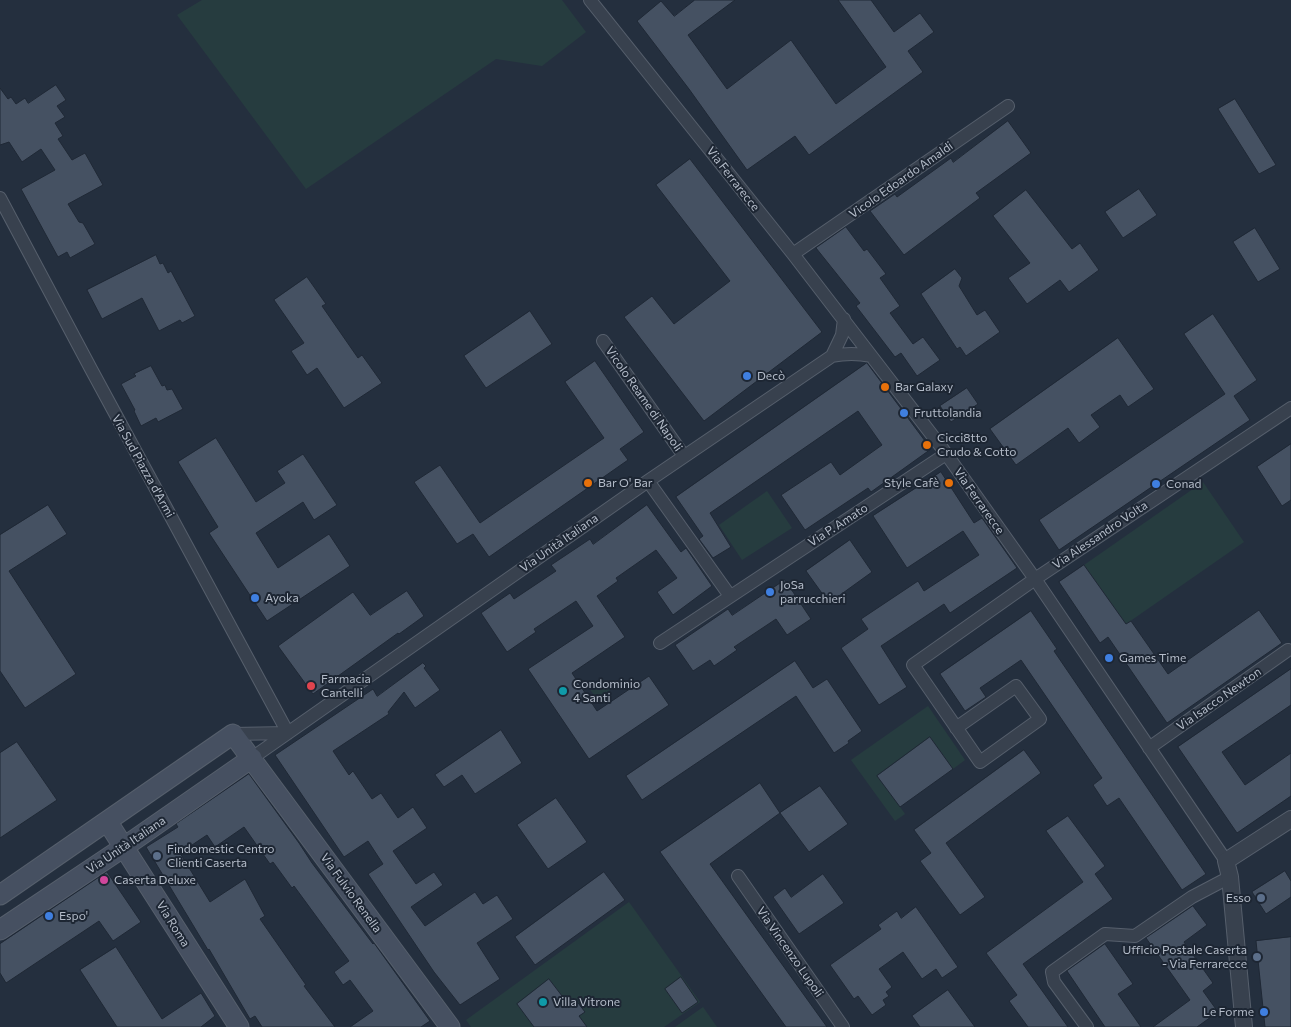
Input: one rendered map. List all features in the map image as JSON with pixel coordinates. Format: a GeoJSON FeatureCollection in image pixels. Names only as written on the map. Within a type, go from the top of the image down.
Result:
{"type":"FeatureCollection","features":[{"type":"Feature","properties":{"kind":"main road"},"geometry":{"type":"LineString","coordinates":[[0,895],[233,734],[252,758]]}},
{"type":"Feature","properties":{"kind":"main road","name":"Via Unità Italiana"},"geometry":{"type":"LineString","coordinates":[[0,930],[252,758]]}},
{"type":"Feature","properties":{"kind":"main road","name":"Via Fulvio Renella"},"geometry":{"type":"LineString","coordinates":[[252,758],[450,1027]]}},
{"type":"Feature","properties":{"kind":"main road","name":"Via Roma"},"geometry":{"type":"LineString","coordinates":[[107,821],[239,1027]]}},
{"type":"Feature","properties":{"kind":"street","name":"Via Ferrarecce"},"geometry":{"type":"LineString","coordinates":[[590,0],[844,319],[946,454],[1035,579],[1226,861],[1230,877],[1244,1027]]}},
{"type":"Feature","properties":{"kind":"street","name":"Vicolo Edoardo Amaldi"},"geometry":{"type":"LineString","coordinates":[[793,254],[1008,106]]}},
{"type":"Feature","properties":{"kind":"street","name":"Via Sud Piazza d'Armi"},"geometry":{"type":"LineString","coordinates":[[0,198],[288,733]]}},
{"type":"Feature","properties":{"kind":"street"},"geometry":{"type":"LineString","coordinates":[[832,356],[842,335],[844,319]]}},
{"type":"Feature","properties":{"kind":"street","name":"Vicolo Reame di Napoli"},"geometry":{"type":"LineString","coordinates":[[603,341],[684,456]]}},
{"type":"Feature","properties":{"kind":"street","name":"Via Unità Italiana"},"geometry":{"type":"LineString","coordinates":[[252,758],[684,456],[832,356],[846,353],[859,353],[871,356]]}},
{"type":"Feature","properties":{"kind":"street","name":"Via Alessandro Volta"},"geometry":{"type":"LineString","coordinates":[[956,728],[913,665],[1035,579],[1291,408]]}},
{"type":"Feature","properties":{"kind":"street","name":"Via P. Amato"},"geometry":{"type":"LineString","coordinates":[[660,643],[946,454]]}},
{"type":"Feature","properties":{"kind":"street"},"geometry":{"type":"LineString","coordinates":[[648,481],[730,596]]}},
{"type":"Feature","properties":{"kind":"street","name":"Via Isacco Newton"},"geometry":{"type":"LineString","coordinates":[[1149,748],[1288,650]]}},
{"type":"Feature","properties":{"kind":"street"},"geometry":{"type":"LineString","coordinates":[[1016,686],[1040,719],[980,762],[956,728],[1016,686]]}},
{"type":"Feature","properties":{"kind":"street"},"geometry":{"type":"LineString","coordinates":[[233,734],[288,733]]}},
{"type":"Feature","properties":{"kind":"street"},"geometry":{"type":"LineString","coordinates":[[1226,861],[1291,820]]}},
{"type":"Feature","properties":{"kind":"street","name":"Via Vincenzo Lupoli"},"geometry":{"type":"LineString","coordinates":[[738,876],[843,1027]]}},
{"type":"Feature","properties":{"kind":"street"},"geometry":{"type":"LineString","coordinates":[[1087,1027],[1054,982],[1052,972],[1105,934],[1135,936],[1192,896],[1230,877]]}},
{"type":"Feature","properties":{"kind":"green space"},"geometry":{"type":"Polygon","coordinates":[[[202,0],[562,0],[586,32],[542,66],[496,59],[306,189],[177,15],[202,0]]]}},
{"type":"Feature","properties":{"kind":"green space"},"geometry":{"type":"Polygon","coordinates":[[[1203,482],[1244,542],[1126,624],[1084,565],[1203,482]]]}},
{"type":"Feature","properties":{"kind":"green space"},"geometry":{"type":"Polygon","coordinates":[[[767,491],[792,528],[742,560],[719,525],[767,491]]]}},
{"type":"Feature","properties":{"kind":"green space"},"geometry":{"type":"Polygon","coordinates":[[[595,682],[599,689],[604,685],[613,688],[597,699],[588,687],[595,682]]]}},
{"type":"Feature","properties":{"kind":"green space"},"geometry":{"type":"Polygon","coordinates":[[[928,706],[965,760],[953,769],[930,738],[878,775],[905,814],[895,821],[851,760],[928,706]]]}},
{"type":"Feature","properties":{"kind":"green space"},"geometry":{"type":"Polygon","coordinates":[[[629,902],[700,1002],[664,1027],[471,1027],[466,1020],[629,902]]]}},
{"type":"Feature","properties":{"kind":"green space"},"geometry":{"type":"Polygon","coordinates":[[[703,1007],[717,1027],[675,1027],[703,1007]]]}},
{"type":"Feature","properties":{"kind":"building"},"geometry":{"type":"Polygon","coordinates":[[[695,0],[735,0],[688,35],[727,89],[791,40],[836,104],[886,67],[838,0],[871,0],[894,32],[920,13],[934,32],[908,51],[923,72],[809,155],[795,136],[747,170],[637,21],[661,1],[674,16],[695,0]]]}},
{"type":"Feature","properties":{"kind":"building"},"geometry":{"type":"Polygon","coordinates":[[[56,85],[66,100],[57,106],[65,117],[55,123],[63,136],[58,139],[72,160],[85,153],[103,185],[68,204],[79,222],[83,223],[95,244],[70,258],[67,252],[58,257],[21,189],[55,170],[41,149],[22,162],[9,142],[0,145],[0,88],[8,99],[11,97],[16,104],[25,98],[28,103],[56,85]]]}},
{"type":"Feature","properties":{"kind":"building"},"geometry":{"type":"Polygon","coordinates":[[[1235,99],[1276,165],[1259,174],[1218,109],[1235,99]]]}},
{"type":"Feature","properties":{"kind":"building"},"geometry":{"type":"Polygon","coordinates":[[[1008,121],[1031,153],[976,193],[980,198],[904,255],[870,211],[895,194],[897,197],[951,158],[953,162],[1008,121]]]}},
{"type":"Feature","properties":{"kind":"building"},"geometry":{"type":"Polygon","coordinates":[[[690,159],[822,332],[704,421],[624,317],[652,296],[674,324],[730,281],[656,185],[690,159]]]}},
{"type":"Feature","properties":{"kind":"building"},"geometry":{"type":"Polygon","coordinates":[[[1139,189],[1157,215],[1123,238],[1105,212],[1139,189]]]}},
{"type":"Feature","properties":{"kind":"building"},"geometry":{"type":"Polygon","coordinates":[[[1026,190],[1072,249],[1080,243],[1099,270],[1069,292],[1060,280],[1027,304],[1008,278],[1030,263],[993,216],[1026,190]]]}},
{"type":"Feature","properties":{"kind":"building"},"geometry":{"type":"Polygon","coordinates":[[[846,227],[864,251],[867,249],[886,274],[880,278],[900,306],[890,313],[913,344],[923,337],[940,360],[917,376],[901,353],[895,357],[856,306],[860,303],[816,248],[846,227]]]}},
{"type":"Feature","properties":{"kind":"building"},"geometry":{"type":"Polygon","coordinates":[[[1255,228],[1280,269],[1258,282],[1233,242],[1255,228]]]}},
{"type":"Feature","properties":{"kind":"building"},"geometry":{"type":"Polygon","coordinates":[[[156,255],[160,264],[163,263],[168,273],[171,271],[195,316],[182,323],[180,320],[159,331],[142,298],[102,319],[87,290],[156,255]]]}},
{"type":"Feature","properties":{"kind":"building"},"geometry":{"type":"Polygon","coordinates":[[[955,269],[962,278],[959,286],[977,315],[985,310],[1000,332],[966,356],[960,347],[957,349],[921,294],[955,269]]]}},
{"type":"Feature","properties":{"kind":"building"},"geometry":{"type":"Polygon","coordinates":[[[307,277],[326,304],[322,306],[358,358],[362,355],[382,383],[344,408],[317,368],[307,375],[291,351],[304,343],[274,300],[307,277]]]}},
{"type":"Feature","properties":{"kind":"building"},"geometry":{"type":"Polygon","coordinates":[[[530,311],[552,344],[486,388],[464,356],[530,311]]]}},
{"type":"Feature","properties":{"kind":"building"},"geometry":{"type":"Polygon","coordinates":[[[1213,314],[1257,380],[1234,396],[1250,420],[1059,550],[1039,520],[1225,394],[1184,334],[1213,314]]]}},
{"type":"Feature","properties":{"kind":"building"},"geometry":{"type":"Polygon","coordinates":[[[1118,338],[1154,389],[1128,407],[1120,395],[1091,415],[1100,427],[1079,443],[1068,428],[1016,465],[990,429],[1118,338]]]}},
{"type":"Feature","properties":{"kind":"building"},"geometry":{"type":"Polygon","coordinates":[[[595,361],[644,432],[620,449],[628,460],[489,557],[473,534],[457,544],[414,482],[440,465],[480,523],[604,438],[565,382],[595,361]]]}},
{"type":"Feature","properties":{"kind":"building"},"geometry":{"type":"Polygon","coordinates":[[[867,363],[931,449],[871,492],[868,488],[805,530],[781,495],[831,462],[840,475],[882,445],[858,411],[710,513],[731,547],[713,558],[699,539],[703,536],[676,497],[867,363]]]}},
{"type":"Feature","properties":{"kind":"building"},"geometry":{"type":"Polygon","coordinates":[[[151,366],[162,386],[165,385],[167,390],[172,389],[183,409],[158,422],[156,418],[141,426],[121,384],[136,376],[134,374],[151,366]]]}},
{"type":"Feature","properties":{"kind":"building"},"geometry":{"type":"Polygon","coordinates":[[[967,388],[978,404],[951,422],[940,406],[967,388]]]}},
{"type":"Feature","properties":{"kind":"building"},"geometry":{"type":"Polygon","coordinates":[[[216,438],[256,502],[285,483],[277,471],[303,454],[337,505],[314,520],[303,502],[256,533],[278,568],[329,534],[350,566],[267,621],[209,533],[218,527],[178,462],[216,438]]]}},
{"type":"Feature","properties":{"kind":"building"},"geometry":{"type":"Polygon","coordinates":[[[1291,444],[1291,500],[1282,506],[1257,467],[1291,444]]]}},
{"type":"Feature","properties":{"kind":"building"},"geometry":{"type":"Polygon","coordinates":[[[941,472],[974,523],[982,518],[1017,568],[950,613],[944,604],[881,646],[907,687],[879,705],[841,648],[868,629],[861,619],[918,581],[924,591],[979,555],[963,531],[907,568],[873,516],[941,472]]]}},
{"type":"Feature","properties":{"kind":"building"},"geometry":{"type":"Polygon","coordinates":[[[48,505],[67,534],[9,571],[76,674],[25,708],[0,671],[0,535],[48,505]]]}},
{"type":"Feature","properties":{"kind":"building"},"geometry":{"type":"Polygon","coordinates":[[[647,505],[681,552],[686,548],[712,586],[673,615],[657,592],[677,578],[656,550],[616,578],[618,581],[597,596],[625,637],[572,673],[597,711],[649,676],[669,705],[589,759],[528,669],[593,626],[576,601],[534,629],[536,632],[507,652],[481,613],[510,593],[514,599],[556,571],[551,565],[590,539],[593,544],[647,505]]]}},
{"type":"Feature","properties":{"kind":"building"},"geometry":{"type":"Polygon","coordinates":[[[850,540],[872,572],[829,603],[806,571],[850,540]]]}},
{"type":"Feature","properties":{"kind":"building"},"geometry":{"type":"Polygon","coordinates":[[[1084,565],[1126,624],[1131,621],[1168,674],[1259,610],[1282,643],[1167,723],[1108,637],[1100,643],[1059,582],[1084,565]]]}},
{"type":"Feature","properties":{"kind":"building"},"geometry":{"type":"Polygon","coordinates":[[[785,580],[811,619],[787,635],[776,619],[734,647],[737,650],[714,666],[710,660],[693,671],[675,645],[728,609],[732,615],[785,580]]]}},
{"type":"Feature","properties":{"kind":"building"},"geometry":{"type":"Polygon","coordinates":[[[407,591],[424,616],[313,694],[278,646],[353,592],[370,615],[407,591]]]}},
{"type":"Feature","properties":{"kind":"building"},"geometry":{"type":"Polygon","coordinates":[[[1031,611],[1057,649],[1054,651],[1206,874],[1182,890],[1119,798],[1107,806],[1093,785],[1102,778],[1021,660],[980,688],[986,697],[965,711],[940,674],[1031,611]]]}},
{"type":"Feature","properties":{"kind":"building"},"geometry":{"type":"Polygon","coordinates":[[[795,661],[813,688],[827,679],[862,731],[848,741],[849,743],[834,753],[796,696],[642,800],[626,776],[795,661]]]}},
{"type":"Feature","properties":{"kind":"building"},"geometry":{"type":"Polygon","coordinates":[[[423,663],[426,666],[424,668],[440,690],[415,708],[404,692],[388,712],[389,714],[333,751],[349,775],[353,771],[372,799],[381,793],[398,818],[413,807],[427,828],[393,851],[416,884],[434,872],[443,885],[411,907],[425,926],[475,892],[483,904],[497,895],[513,919],[477,943],[500,979],[460,1005],[434,972],[368,874],[383,864],[368,841],[344,857],[275,755],[373,689],[377,696],[423,663]]]}},
{"type":"Feature","properties":{"kind":"building"},"geometry":{"type":"Polygon","coordinates":[[[1291,669],[1291,705],[1222,752],[1245,785],[1291,753],[1291,796],[1237,833],[1178,747],[1291,669]]]}},
{"type":"Feature","properties":{"kind":"building"},"geometry":{"type":"Polygon","coordinates":[[[501,730],[522,763],[475,794],[462,775],[444,787],[435,775],[501,730]]]}},
{"type":"Feature","properties":{"kind":"building"},"geometry":{"type":"Polygon","coordinates":[[[930,737],[953,769],[900,807],[877,776],[930,737]]]}},
{"type":"Feature","properties":{"kind":"building"},"geometry":{"type":"Polygon","coordinates":[[[17,742],[57,800],[0,838],[0,753],[17,742]]]}},
{"type":"Feature","properties":{"kind":"building"},"geometry":{"type":"Polygon","coordinates":[[[1024,750],[1041,773],[946,843],[985,897],[960,915],[920,861],[931,853],[914,830],[1024,750]]]}},
{"type":"Feature","properties":{"kind":"building"},"geometry":{"type":"Polygon","coordinates":[[[249,774],[312,863],[374,943],[430,1021],[421,1027],[350,1027],[373,1011],[350,980],[343,985],[334,972],[349,961],[294,886],[292,888],[273,862],[270,864],[244,827],[215,847],[207,835],[180,853],[210,902],[245,879],[265,916],[260,919],[306,985],[304,986],[335,1027],[262,1027],[255,1016],[250,1019],[146,847],[178,827],[176,824],[249,774]]]}},
{"type":"Feature","properties":{"kind":"building"},"geometry":{"type":"Polygon","coordinates":[[[760,783],[780,813],[710,864],[827,1027],[786,1027],[660,852],[760,783]]]}},
{"type":"Feature","properties":{"kind":"building"},"geometry":{"type":"Polygon","coordinates":[[[820,786],[848,824],[809,852],[780,813],[820,786]]]}},
{"type":"Feature","properties":{"kind":"building"},"geometry":{"type":"Polygon","coordinates":[[[556,798],[587,842],[548,869],[517,825],[556,798]]]}},
{"type":"Feature","properties":{"kind":"building"},"geometry":{"type":"Polygon","coordinates":[[[1068,816],[1105,866],[1095,874],[1113,899],[1023,964],[1068,1027],[1028,1027],[1009,1001],[1017,995],[986,953],[1083,882],[1046,831],[1068,816]]]}},
{"type":"Feature","properties":{"kind":"building"},"geometry":{"type":"Polygon","coordinates":[[[1285,871],[1291,881],[1291,897],[1266,914],[1252,892],[1285,871]]]}},
{"type":"Feature","properties":{"kind":"building"},"geometry":{"type":"Polygon","coordinates":[[[107,872],[141,922],[113,941],[99,921],[6,983],[0,973],[0,944],[107,872]]]}},
{"type":"Feature","properties":{"kind":"building"},"geometry":{"type":"Polygon","coordinates":[[[604,872],[625,900],[535,965],[515,937],[604,872]]]}},
{"type":"Feature","properties":{"kind":"building"},"geometry":{"type":"Polygon","coordinates":[[[823,874],[844,903],[799,934],[773,897],[785,888],[791,897],[823,874]]]}},
{"type":"Feature","properties":{"kind":"building"},"geometry":{"type":"Polygon","coordinates":[[[1193,906],[1207,925],[1184,942],[1213,983],[1203,991],[1218,1012],[1197,1027],[1153,1027],[1190,1000],[1146,938],[1193,906]]]}},
{"type":"Feature","properties":{"kind":"building"},"geometry":{"type":"Polygon","coordinates":[[[916,907],[958,967],[942,978],[936,969],[922,979],[903,952],[879,969],[892,987],[886,992],[889,996],[883,1000],[886,1005],[872,1015],[858,996],[854,999],[830,965],[881,929],[878,925],[897,911],[901,918],[916,907]]]}},
{"type":"Feature","properties":{"kind":"building"},"geometry":{"type":"Polygon","coordinates":[[[1291,937],[1291,1027],[1265,1027],[1256,941],[1291,937]]]}},
{"type":"Feature","properties":{"kind":"building"},"geometry":{"type":"Polygon","coordinates":[[[1105,944],[1133,984],[1118,994],[1141,1027],[1105,1027],[1067,971],[1105,944]]]}},
{"type":"Feature","properties":{"kind":"building"},"geometry":{"type":"Polygon","coordinates":[[[116,947],[162,1019],[201,993],[215,1016],[201,1027],[117,1027],[80,970],[116,947]]]}},
{"type":"Feature","properties":{"kind":"building"},"geometry":{"type":"Polygon","coordinates":[[[681,977],[698,1002],[682,1013],[665,989],[681,977]]]}},
{"type":"Feature","properties":{"kind":"building","name":"Villa Vitrone"},"geometry":{"type":"Polygon","coordinates":[[[549,979],[569,1005],[575,999],[585,1012],[579,1016],[587,1027],[534,1027],[517,1004],[549,979]]]}},
{"type":"Feature","properties":{"kind":"building"},"geometry":{"type":"Polygon","coordinates":[[[948,990],[975,1027],[920,1027],[912,1016],[948,990]]]}},
{"type":"Feature","properties":{"kind":"place","name":"Decò"},"geometry":{"type":"Point","coordinates":[747,376]}},
{"type":"Feature","properties":{"kind":"place","name":"Bar Galaxy"},"geometry":{"type":"Point","coordinates":[885,387]}},
{"type":"Feature","properties":{"kind":"place","name":"Fruttolandia"},"geometry":{"type":"Point","coordinates":[904,413]}},
{"type":"Feature","properties":{"kind":"place","name":"Cicci8tto Crudo & Cotto"},"geometry":{"type":"Point","coordinates":[927,445]}},
{"type":"Feature","properties":{"kind":"place","name":"Bar O' Bar"},"geometry":{"type":"Point","coordinates":[588,483]}},
{"type":"Feature","properties":{"kind":"place","name":"Style Cafè"},"geometry":{"type":"Point","coordinates":[949,483]}},
{"type":"Feature","properties":{"kind":"place","name":"Conad"},"geometry":{"type":"Point","coordinates":[1156,484]}},
{"type":"Feature","properties":{"kind":"place","name":"JoSa parrucchieri"},"geometry":{"type":"Point","coordinates":[770,592]}},
{"type":"Feature","properties":{"kind":"place","name":"Ayoka"},"geometry":{"type":"Point","coordinates":[255,598]}},
{"type":"Feature","properties":{"kind":"place","name":"Games Time"},"geometry":{"type":"Point","coordinates":[1109,658]}},
{"type":"Feature","properties":{"kind":"place","name":"Farmacia Cantelli"},"geometry":{"type":"Point","coordinates":[311,686]}},
{"type":"Feature","properties":{"kind":"place","name":"Condominio 4 Santi"},"geometry":{"type":"Point","coordinates":[563,691]}},
{"type":"Feature","properties":{"kind":"place","name":"Findomestic Centro Clienti Caserta"},"geometry":{"type":"Point","coordinates":[157,856]}},
{"type":"Feature","properties":{"kind":"place","name":"Caserta Deluxe"},"geometry":{"type":"Point","coordinates":[104,880]}},
{"type":"Feature","properties":{"kind":"place","name":"Esso"},"geometry":{"type":"Point","coordinates":[1261,898]}},
{"type":"Feature","properties":{"kind":"place","name":"Espo'"},"geometry":{"type":"Point","coordinates":[49,916]}},
{"type":"Feature","properties":{"kind":"place","name":"Ufficio Postale Caserta - Via Ferrarecce"},"geometry":{"type":"Point","coordinates":[1257,957]}},
{"type":"Feature","properties":{"kind":"place","name":"Villa Vitrone"},"geometry":{"type":"Point","coordinates":[543,1002]}},
{"type":"Feature","properties":{"kind":"place","name":"Le Forme"},"geometry":{"type":"Point","coordinates":[1264,1012]}}]}
